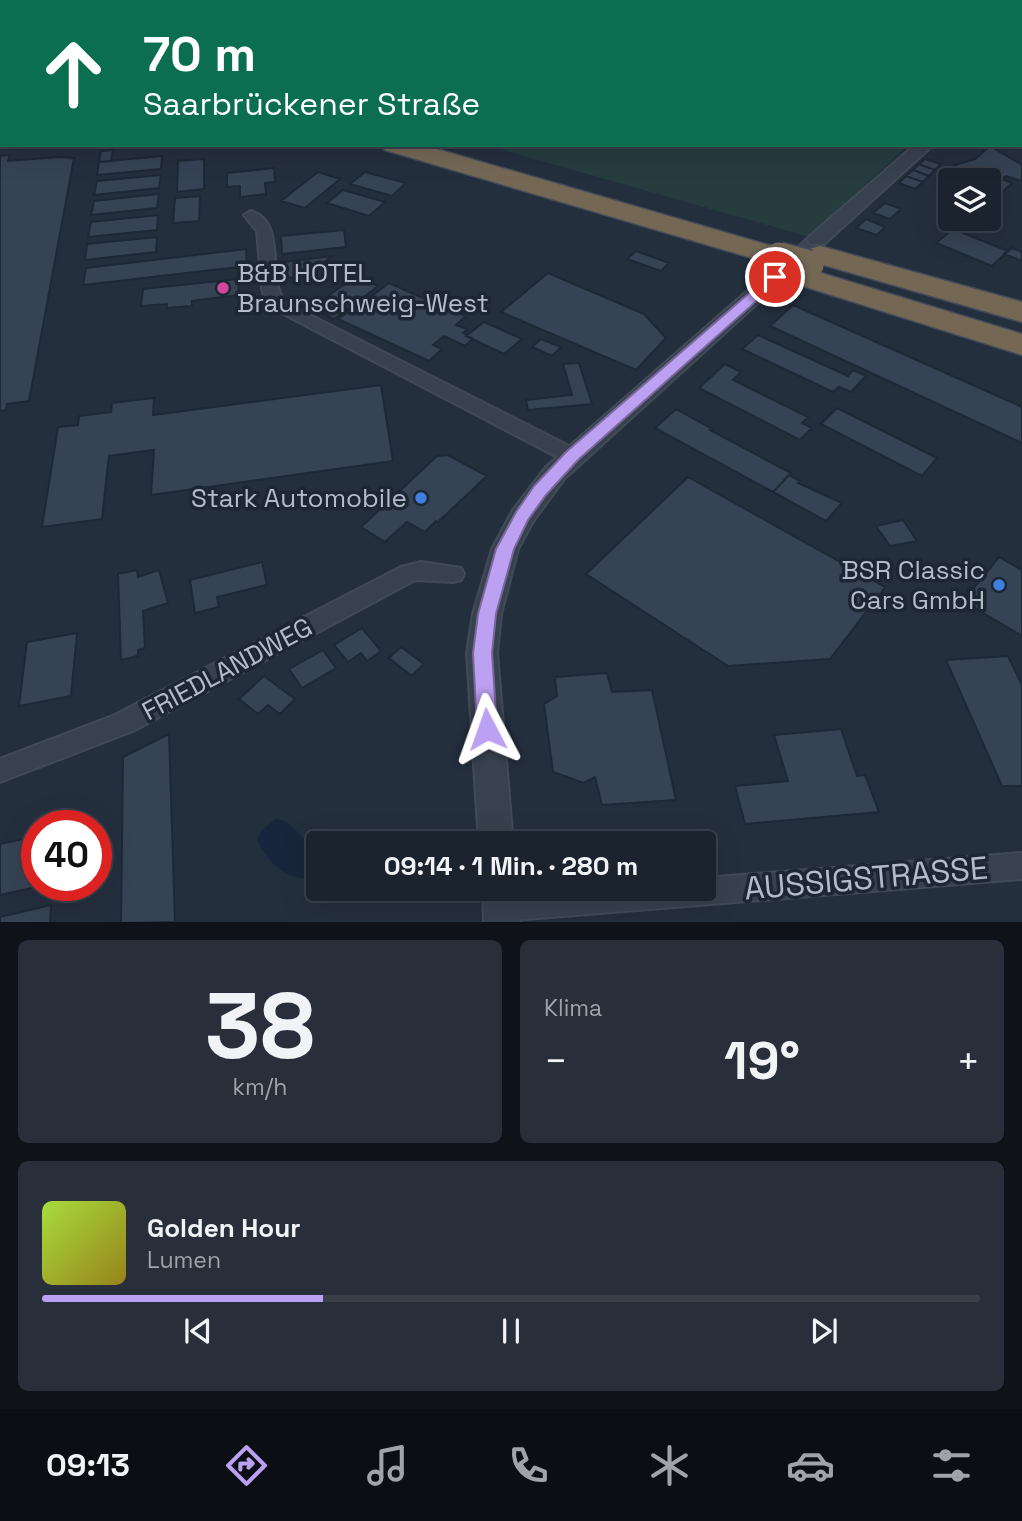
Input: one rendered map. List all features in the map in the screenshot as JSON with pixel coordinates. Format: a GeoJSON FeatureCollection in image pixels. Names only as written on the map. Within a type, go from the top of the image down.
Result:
{"type":"FeatureCollection","features":[{"type":"Feature","properties":{"kind":"highway"},"geometry":{"type":"LineString","coordinates":[[401,147],[1022,328]]}},
{"type":"Feature","properties":{"kind":"highway"},"geometry":{"type":"LineString","coordinates":[[449,147],[795,260],[967,329],[1022,347]]}},
{"type":"Feature","properties":{"kind":"highway"},"geometry":{"type":"LineString","coordinates":[[795,260],[1022,300]]}},
{"type":"Feature","properties":{"kind":"highway"},"geometry":{"type":"LineString","coordinates":[[795,260],[1022,312]]}},
{"type":"Feature","properties":{"kind":"street"},"geometry":{"type":"LineString","coordinates":[[495,831],[482,653],[487,614],[500,562],[522,517],[540,490],[572,456],[923,147]]}},
{"type":"Feature","properties":{"kind":"street"},"geometry":{"type":"LineString","coordinates":[[251,215],[264,230],[270,289],[280,306],[572,456]]}},
{"type":"Feature","properties":{"kind":"street","name":"FRIEDLANDWEG"},"geometry":{"type":"LineString","coordinates":[[0,771],[76,744],[124,723],[404,575],[421,570],[453,574]]}},
{"type":"Feature","properties":{"kind":"street","name":"AUSSIGSTRASSE"},"geometry":{"type":"LineString","coordinates":[[501,906],[1022,866]]}},
{"type":"Feature","properties":{"kind":"green space"},"geometry":{"type":"Polygon","coordinates":[[[492,147],[906,147],[810,237],[492,147]]]}},
{"type":"Feature","properties":{"kind":"water"},"geometry":{"type":"Polygon","coordinates":[[[275,819],[286,821],[306,840],[306,878],[286,873],[273,863],[257,840],[260,832],[275,819]]]}},
{"type":"Feature","properties":{"kind":"building"},"geometry":{"type":"Polygon","coordinates":[[[992,147],[1022,165],[1022,181],[1006,176],[1002,179],[1012,183],[1001,194],[1001,168],[960,168],[955,165],[975,159],[992,147]]]}},
{"type":"Feature","properties":{"kind":"building"},"geometry":{"type":"Polygon","coordinates":[[[113,150],[111,161],[99,162],[101,151],[113,150]]]}},
{"type":"Feature","properties":{"kind":"building"},"geometry":{"type":"Polygon","coordinates":[[[10,155],[8,161],[74,158],[29,401],[7,404],[6,410],[0,411],[0,156],[10,155]]]}},
{"type":"Feature","properties":{"kind":"building"},"geometry":{"type":"Polygon","coordinates":[[[162,156],[161,169],[97,175],[99,162],[162,156]]]}},
{"type":"Feature","properties":{"kind":"building"},"geometry":{"type":"Polygon","coordinates":[[[204,159],[204,189],[177,192],[178,161],[204,159]]]}},
{"type":"Feature","properties":{"kind":"building"},"geometry":{"type":"Polygon","coordinates":[[[925,159],[941,164],[935,170],[919,164],[925,159]]]}},
{"type":"Feature","properties":{"kind":"building"},"geometry":{"type":"Polygon","coordinates":[[[919,164],[935,170],[929,176],[913,170],[919,164]]]}},
{"type":"Feature","properties":{"kind":"building"},"geometry":{"type":"Polygon","coordinates":[[[274,168],[275,182],[265,183],[266,194],[240,197],[240,186],[227,187],[227,173],[274,168]]]}},
{"type":"Feature","properties":{"kind":"building"},"geometry":{"type":"Polygon","coordinates":[[[913,170],[929,176],[923,182],[906,176],[913,170]]]}},
{"type":"Feature","properties":{"kind":"building"},"geometry":{"type":"Polygon","coordinates":[[[318,172],[340,179],[305,208],[281,201],[318,172]]]}},
{"type":"Feature","properties":{"kind":"building"},"geometry":{"type":"Polygon","coordinates":[[[365,172],[406,183],[392,196],[350,184],[365,172]]]}},
{"type":"Feature","properties":{"kind":"building"},"geometry":{"type":"Polygon","coordinates":[[[161,175],[159,188],[94,195],[97,181],[161,175]]]}},
{"type":"Feature","properties":{"kind":"building"},"geometry":{"type":"Polygon","coordinates":[[[906,176],[923,182],[915,189],[899,183],[906,176]]]}},
{"type":"Feature","properties":{"kind":"building"},"geometry":{"type":"Polygon","coordinates":[[[343,190],[385,202],[369,216],[327,203],[343,190]]]}},
{"type":"Feature","properties":{"kind":"building"},"geometry":{"type":"Polygon","coordinates":[[[159,194],[157,208],[91,215],[94,201],[159,194]]]}},
{"type":"Feature","properties":{"kind":"building"},"geometry":{"type":"Polygon","coordinates":[[[200,196],[199,221],[173,223],[175,198],[200,196]]]}},
{"type":"Feature","properties":{"kind":"building"},"geometry":{"type":"Polygon","coordinates":[[[885,203],[901,209],[890,219],[873,213],[885,203]]]}},
{"type":"Feature","properties":{"kind":"building"},"geometry":{"type":"Polygon","coordinates":[[[158,215],[157,230],[88,237],[91,222],[158,215]]]}},
{"type":"Feature","properties":{"kind":"building"},"geometry":{"type":"Polygon","coordinates":[[[866,219],[885,227],[877,235],[856,228],[866,219]]]}},
{"type":"Feature","properties":{"kind":"building"},"geometry":{"type":"Polygon","coordinates":[[[344,230],[346,247],[282,254],[281,236],[344,230]]]}},
{"type":"Feature","properties":{"kind":"building"},"geometry":{"type":"Polygon","coordinates":[[[951,231],[958,231],[1008,251],[992,266],[936,243],[951,231]]]}},
{"type":"Feature","properties":{"kind":"building"},"geometry":{"type":"Polygon","coordinates":[[[157,237],[156,252],[85,260],[87,244],[157,237]]]}},
{"type":"Feature","properties":{"kind":"building"},"geometry":{"type":"Polygon","coordinates":[[[1012,248],[1022,252],[1022,261],[1004,254],[1012,248]]]}},
{"type":"Feature","properties":{"kind":"building"},"geometry":{"type":"Polygon","coordinates":[[[246,249],[247,266],[83,285],[86,268],[246,249]]]}},
{"type":"Feature","properties":{"kind":"building"},"geometry":{"type":"Polygon","coordinates":[[[636,251],[669,263],[661,271],[627,259],[636,251]]]}},
{"type":"Feature","properties":{"kind":"building"},"geometry":{"type":"Polygon","coordinates":[[[332,256],[307,276],[285,278],[284,262],[332,256]]]}},
{"type":"Feature","properties":{"kind":"building"},"geometry":{"type":"Polygon","coordinates":[[[548,273],[644,314],[666,338],[636,370],[501,312],[548,273]]]}},
{"type":"Feature","properties":{"kind":"building"},"geometry":{"type":"Polygon","coordinates":[[[356,276],[378,286],[359,301],[362,303],[389,283],[439,305],[450,296],[466,303],[455,311],[466,316],[456,325],[467,329],[463,333],[473,339],[465,346],[444,336],[433,345],[442,349],[429,361],[338,319],[352,309],[349,308],[334,319],[311,308],[356,276]]]}},
{"type":"Feature","properties":{"kind":"building"},"geometry":{"type":"Polygon","coordinates":[[[238,279],[239,295],[192,301],[192,306],[141,306],[143,289],[238,279]]]}},
{"type":"Feature","properties":{"kind":"building"},"geometry":{"type":"Polygon","coordinates":[[[793,305],[1022,407],[1022,443],[770,326],[793,305]]]}},
{"type":"Feature","properties":{"kind":"building"},"geometry":{"type":"Polygon","coordinates":[[[484,322],[522,339],[504,354],[466,336],[484,322]]]}},
{"type":"Feature","properties":{"kind":"building"},"geometry":{"type":"Polygon","coordinates":[[[758,335],[848,376],[853,370],[866,376],[851,392],[839,387],[833,392],[742,349],[758,335]]]}},
{"type":"Feature","properties":{"kind":"building"},"geometry":{"type":"Polygon","coordinates":[[[541,339],[561,347],[552,356],[532,347],[541,339]]]}},
{"type":"Feature","properties":{"kind":"building"},"geometry":{"type":"Polygon","coordinates":[[[579,363],[592,404],[528,410],[526,400],[572,395],[563,364],[579,363]]]}},
{"type":"Feature","properties":{"kind":"building"},"geometry":{"type":"Polygon","coordinates":[[[725,364],[741,372],[733,380],[808,417],[802,423],[812,428],[800,440],[699,388],[725,364]]]}},
{"type":"Feature","properties":{"kind":"building"},"geometry":{"type":"Polygon","coordinates":[[[381,385],[393,461],[151,495],[154,450],[109,456],[102,519],[42,527],[58,427],[78,425],[79,416],[111,412],[112,403],[154,398],[153,415],[381,385]]]}},
{"type":"Feature","properties":{"kind":"building"},"geometry":{"type":"Polygon","coordinates":[[[837,408],[937,458],[922,476],[821,424],[837,408]]]}},
{"type":"Feature","properties":{"kind":"building"},"geometry":{"type":"Polygon","coordinates":[[[676,409],[791,473],[773,492],[655,428],[676,409]]]}},
{"type":"Feature","properties":{"kind":"building"},"geometry":{"type":"Polygon","coordinates":[[[448,455],[487,476],[438,522],[425,532],[407,522],[385,542],[361,527],[437,456],[448,455]]]}},
{"type":"Feature","properties":{"kind":"building"},"geometry":{"type":"Polygon","coordinates":[[[789,475],[800,481],[798,483],[842,503],[826,521],[773,492],[789,475]]]}},
{"type":"Feature","properties":{"kind":"building"},"geometry":{"type":"Polygon","coordinates":[[[688,477],[885,587],[830,659],[728,666],[586,574],[688,477]]]}},
{"type":"Feature","properties":{"kind":"building"},"geometry":{"type":"Polygon","coordinates":[[[903,520],[917,541],[890,546],[876,526],[903,520]]]}},
{"type":"Feature","properties":{"kind":"building","name":"BSR Classic Cars GmbH"},"geometry":{"type":"Polygon","coordinates":[[[999,557],[1022,570],[1022,636],[963,601],[999,557]]]}},
{"type":"Feature","properties":{"kind":"building"},"geometry":{"type":"Polygon","coordinates":[[[262,562],[267,585],[217,597],[219,607],[195,613],[190,580],[262,562]]]}},
{"type":"Feature","properties":{"kind":"building"},"geometry":{"type":"Polygon","coordinates":[[[137,570],[138,577],[159,570],[168,603],[143,611],[145,648],[138,650],[138,656],[121,660],[118,574],[137,570]]]}},
{"type":"Feature","properties":{"kind":"building"},"geometry":{"type":"Polygon","coordinates":[[[362,628],[381,651],[367,661],[361,653],[348,662],[334,645],[362,628]]]}},
{"type":"Feature","properties":{"kind":"building"},"geometry":{"type":"Polygon","coordinates":[[[77,633],[71,696],[19,706],[27,642],[77,633]]]}},
{"type":"Feature","properties":{"kind":"building"},"geometry":{"type":"Polygon","coordinates":[[[401,647],[424,664],[412,676],[389,658],[401,647]]]}},
{"type":"Feature","properties":{"kind":"building"},"geometry":{"type":"Polygon","coordinates":[[[323,650],[336,668],[302,688],[289,669],[323,650]]]}},
{"type":"Feature","properties":{"kind":"building"},"geometry":{"type":"Polygon","coordinates":[[[1008,656],[1022,685],[1022,786],[1002,786],[946,660],[1008,656]]]}},
{"type":"Feature","properties":{"kind":"building"},"geometry":{"type":"Polygon","coordinates":[[[607,673],[612,692],[652,690],[676,800],[602,805],[595,777],[584,783],[553,772],[544,704],[557,696],[555,677],[607,673]]]}},
{"type":"Feature","properties":{"kind":"building"},"geometry":{"type":"Polygon","coordinates":[[[264,676],[295,699],[280,714],[268,705],[258,714],[239,699],[264,676]]]}},
{"type":"Feature","properties":{"kind":"building"},"geometry":{"type":"Polygon","coordinates":[[[841,729],[857,776],[865,775],[879,812],[745,824],[735,786],[788,781],[774,735],[841,729]]]}},
{"type":"Feature","properties":{"kind":"building"},"geometry":{"type":"Polygon","coordinates":[[[169,734],[175,922],[121,922],[123,757],[169,734]]]}},
{"type":"Feature","properties":{"kind":"building"},"geometry":{"type":"Polygon","coordinates":[[[21,839],[21,890],[0,895],[0,844],[21,839]]]}},
{"type":"Feature","properties":{"kind":"building"},"geometry":{"type":"Polygon","coordinates":[[[51,905],[50,922],[0,922],[0,917],[51,905]]]}},
{"type":"Feature","properties":{"kind":"tunnel"},"geometry":{"type":"LineString","coordinates":[[781,272],[817,240]]}},
{"type":"Feature","properties":{"kind":"place","name":"B&B HOTEL Braunschweig-West"},"geometry":{"type":"Point","coordinates":[223,288]}},
{"type":"Feature","properties":{"kind":"place","name":"Stark Automobile"},"geometry":{"type":"Point","coordinates":[421,498]}},
{"type":"Feature","properties":{"kind":"place","name":"BSR Classic Cars GmbH"},"geometry":{"type":"Point","coordinates":[999,585]}},
{"type":"Feature","properties":{"kind":"route"},"geometry":{"type":"LineString","coordinates":[[487,729],[482,653],[487,614],[500,562],[522,517],[540,490],[572,456],[775,277]]}}]}
